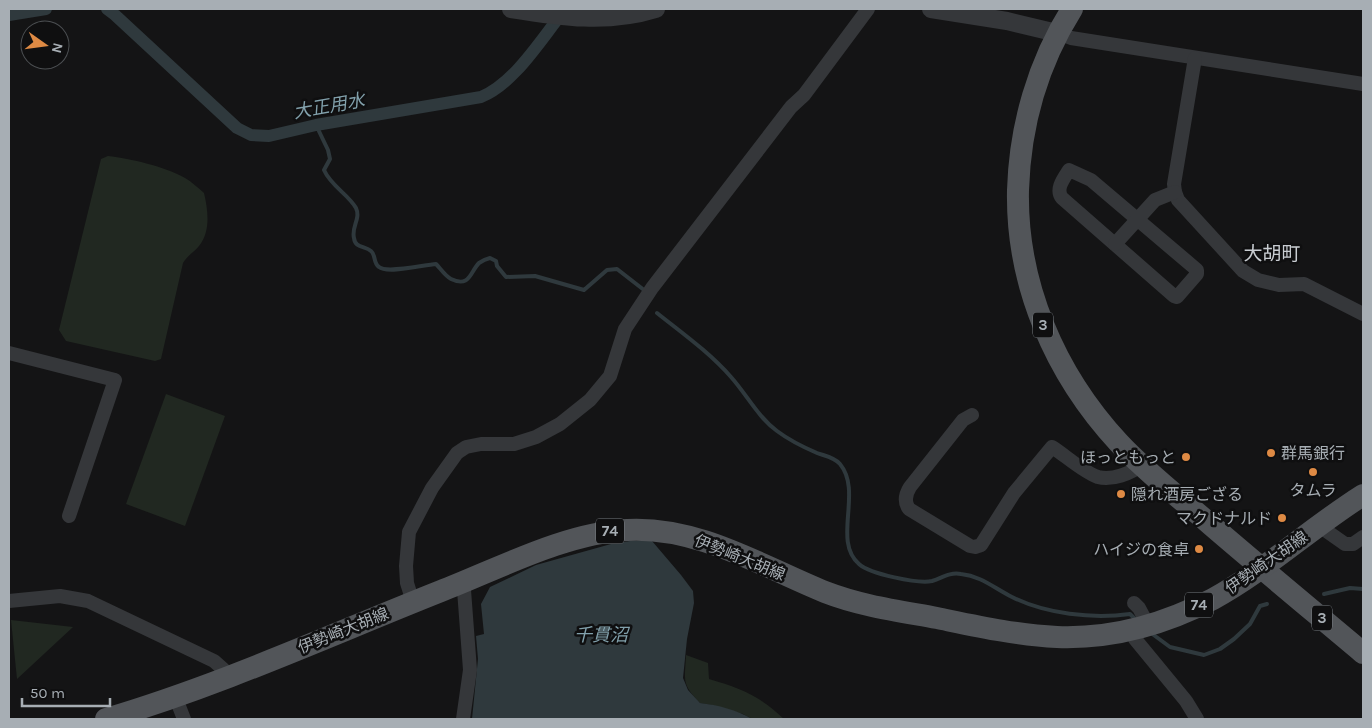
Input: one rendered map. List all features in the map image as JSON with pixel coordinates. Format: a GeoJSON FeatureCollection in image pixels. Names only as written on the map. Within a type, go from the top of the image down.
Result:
{"type":"FeatureCollection","features":[{"type":"Feature","properties":{"kind":"main road","name":"3"},"geometry":{"type":"LineString","coordinates":[[1072,9],[1057,33],[1033,94],[1022,142],[1018,213],[1020,237],[1026,272],[1039,314],[1067,375],[1096,416],[1119,443],[1142,465],[1363,654]]}},
{"type":"Feature","properties":{"kind":"main road","name":"伊勢崎大胡線"},"geometry":{"type":"LineString","coordinates":[[106,719],[227,678],[552,547],[611,531],[648,530],[699,539],[747,557],[831,594],[874,606],[1039,636],[1094,636],[1140,627],[1193,608],[1216,597],[1363,495]]}},
{"type":"Feature","properties":{"kind":"street"},"geometry":{"type":"LineString","coordinates":[[511,9],[569,18],[606,19],[656,9]]}},
{"type":"Feature","properties":{"kind":"street"},"geometry":{"type":"LineString","coordinates":[[413,602],[406,566],[409,532],[432,488],[457,452],[466,447],[481,444],[514,444],[536,437],[560,424],[590,400],[610,376],[625,329],[652,288],[791,107],[810,87],[868,9]]}},
{"type":"Feature","properties":{"kind":"street"},"geometry":{"type":"LineString","coordinates":[[931,9],[1007,21],[1071,38],[1363,84]]}},
{"type":"Feature","properties":{"kind":"street"},"geometry":{"type":"LineString","coordinates":[[1195,58],[1174,184],[1178,200],[1243,270],[1258,280],[1279,285],[1304,284],[1363,314]]}},
{"type":"Feature","properties":{"kind":"street"},"geometry":{"type":"LineString","coordinates":[[1069,170],[1091,180],[1196,270],[1197,274],[1177,297],[1174,296],[1115,244],[1059,195],[1059,189],[1069,170]]}},
{"type":"Feature","properties":{"kind":"street"},"geometry":{"type":"LineString","coordinates":[[1115,244],[1155,200],[1175,192]]}},
{"type":"Feature","properties":{"kind":"street"},"geometry":{"type":"LineString","coordinates":[[9,353],[115,380],[69,516]]}},
{"type":"Feature","properties":{"kind":"street"},"geometry":{"type":"LineString","coordinates":[[972,415],[963,420],[910,487],[906,498],[906,505],[909,509],[970,546],[976,547],[981,545],[1014,493],[1052,447],[1070,461],[1098,477],[1127,474],[1142,465]]}},
{"type":"Feature","properties":{"kind":"street"},"geometry":{"type":"LineString","coordinates":[[1318,525],[1345,544],[1353,544],[1363,537]]}},
{"type":"Feature","properties":{"kind":"street"},"geometry":{"type":"LineString","coordinates":[[462,582],[470,657],[463,719]]}},
{"type":"Feature","properties":{"kind":"street"},"geometry":{"type":"LineString","coordinates":[[9,601],[60,596],[88,601],[214,661],[223,669],[227,678]]}},
{"type":"Feature","properties":{"kind":"street"},"geometry":{"type":"LineString","coordinates":[[1134,603],[1139,608],[1140,627],[1135,639],[1186,701],[1197,719]]}},
{"type":"Feature","properties":{"kind":"street"},"geometry":{"type":"LineString","coordinates":[[175,696],[184,719]]}},
{"type":"Feature","properties":{"kind":"shaded area"},"geometry":{"type":"Polygon","coordinates":[[[108,156],[137,161],[177,174],[204,193],[207,206],[208,220],[203,240],[183,263],[161,359],[155,361],[66,341],[59,330],[101,159],[108,156]]]}},
{"type":"Feature","properties":{"kind":"shaded area"},"geometry":{"type":"Polygon","coordinates":[[[166,394],[225,416],[185,526],[126,504],[166,394]]]}},
{"type":"Feature","properties":{"kind":"shaded area"},"geometry":{"type":"Polygon","coordinates":[[[11,620],[73,627],[17,679],[11,620]]]}},
{"type":"Feature","properties":{"kind":"shaded area"},"geometry":{"type":"Polygon","coordinates":[[[686,655],[708,663],[709,679],[749,694],[767,704],[784,719],[752,719],[743,714],[700,703],[687,686],[685,676],[686,655]]]}},
{"type":"Feature","properties":{"kind":"water","name":"千貫沼"},"geometry":{"type":"Polygon","coordinates":[[[630,541],[652,541],[693,591],[694,603],[687,639],[683,678],[688,690],[700,703],[727,708],[752,719],[472,719],[478,659],[476,636],[484,634],[481,604],[490,587],[536,565],[611,544],[630,541]]]}},
{"type":"Feature","properties":{"kind":"waterway","name":"大正用水"},"geometry":{"type":"LineString","coordinates":[[9,15],[46,9]]}},
{"type":"Feature","properties":{"kind":"waterway","name":"大正用水"},"geometry":{"type":"LineString","coordinates":[[107,9],[237,128],[251,135],[269,136],[316,125],[481,97],[505,82],[516,71],[564,11]]}},
{"type":"Feature","properties":{"kind":"waterway"},"geometry":{"type":"LineString","coordinates":[[316,125],[328,150],[330,159],[324,170],[331,181],[349,198],[356,208],[357,216],[353,234],[356,244],[369,249],[379,267],[389,270],[436,264],[449,278],[462,282],[469,278],[479,263],[490,258],[496,261],[497,266],[506,277],[535,276],[584,290],[607,270],[617,269],[644,290]]}},
{"type":"Feature","properties":{"kind":"waterway"},"geometry":{"type":"LineString","coordinates":[[657,313],[714,359],[737,384],[764,419],[777,431],[796,443],[832,458],[840,464],[846,475],[849,488],[848,543],[851,554],[865,568],[883,575],[925,582],[953,574],[968,575],[1039,608],[1070,614],[1100,616],[1130,614],[1134,618]]}},
{"type":"Feature","properties":{"kind":"waterway"},"geometry":{"type":"LineString","coordinates":[[1324,594],[1350,588],[1363,589]]}},
{"type":"Feature","properties":{"kind":"waterway"},"geometry":{"type":"LineString","coordinates":[[1151,633],[1170,647],[1204,655],[1220,649],[1234,639],[1250,624],[1260,606],[1267,604]]}},
{"type":"Feature","properties":{"kind":"place","name":"群馬銀行"},"geometry":{"type":"Point","coordinates":[1271,453]}},
{"type":"Feature","properties":{"kind":"place","name":"ほっともっと"},"geometry":{"type":"Point","coordinates":[1186,457]}},
{"type":"Feature","properties":{"kind":"place","name":"タムラ"},"geometry":{"type":"Point","coordinates":[1313,472]}},
{"type":"Feature","properties":{"kind":"place","name":"隠れ酒房ござる"},"geometry":{"type":"Point","coordinates":[1121,494]}},
{"type":"Feature","properties":{"kind":"place","name":"マクドナルド"},"geometry":{"type":"Point","coordinates":[1282,518]}},
{"type":"Feature","properties":{"kind":"place","name":"ハイジの食卓"},"geometry":{"type":"Point","coordinates":[1199,549]}},
{"type":"Feature","properties":{"kind":"district","name":"大胡町"},"geometry":{"type":"Point","coordinates":[1272,253]}}]}
